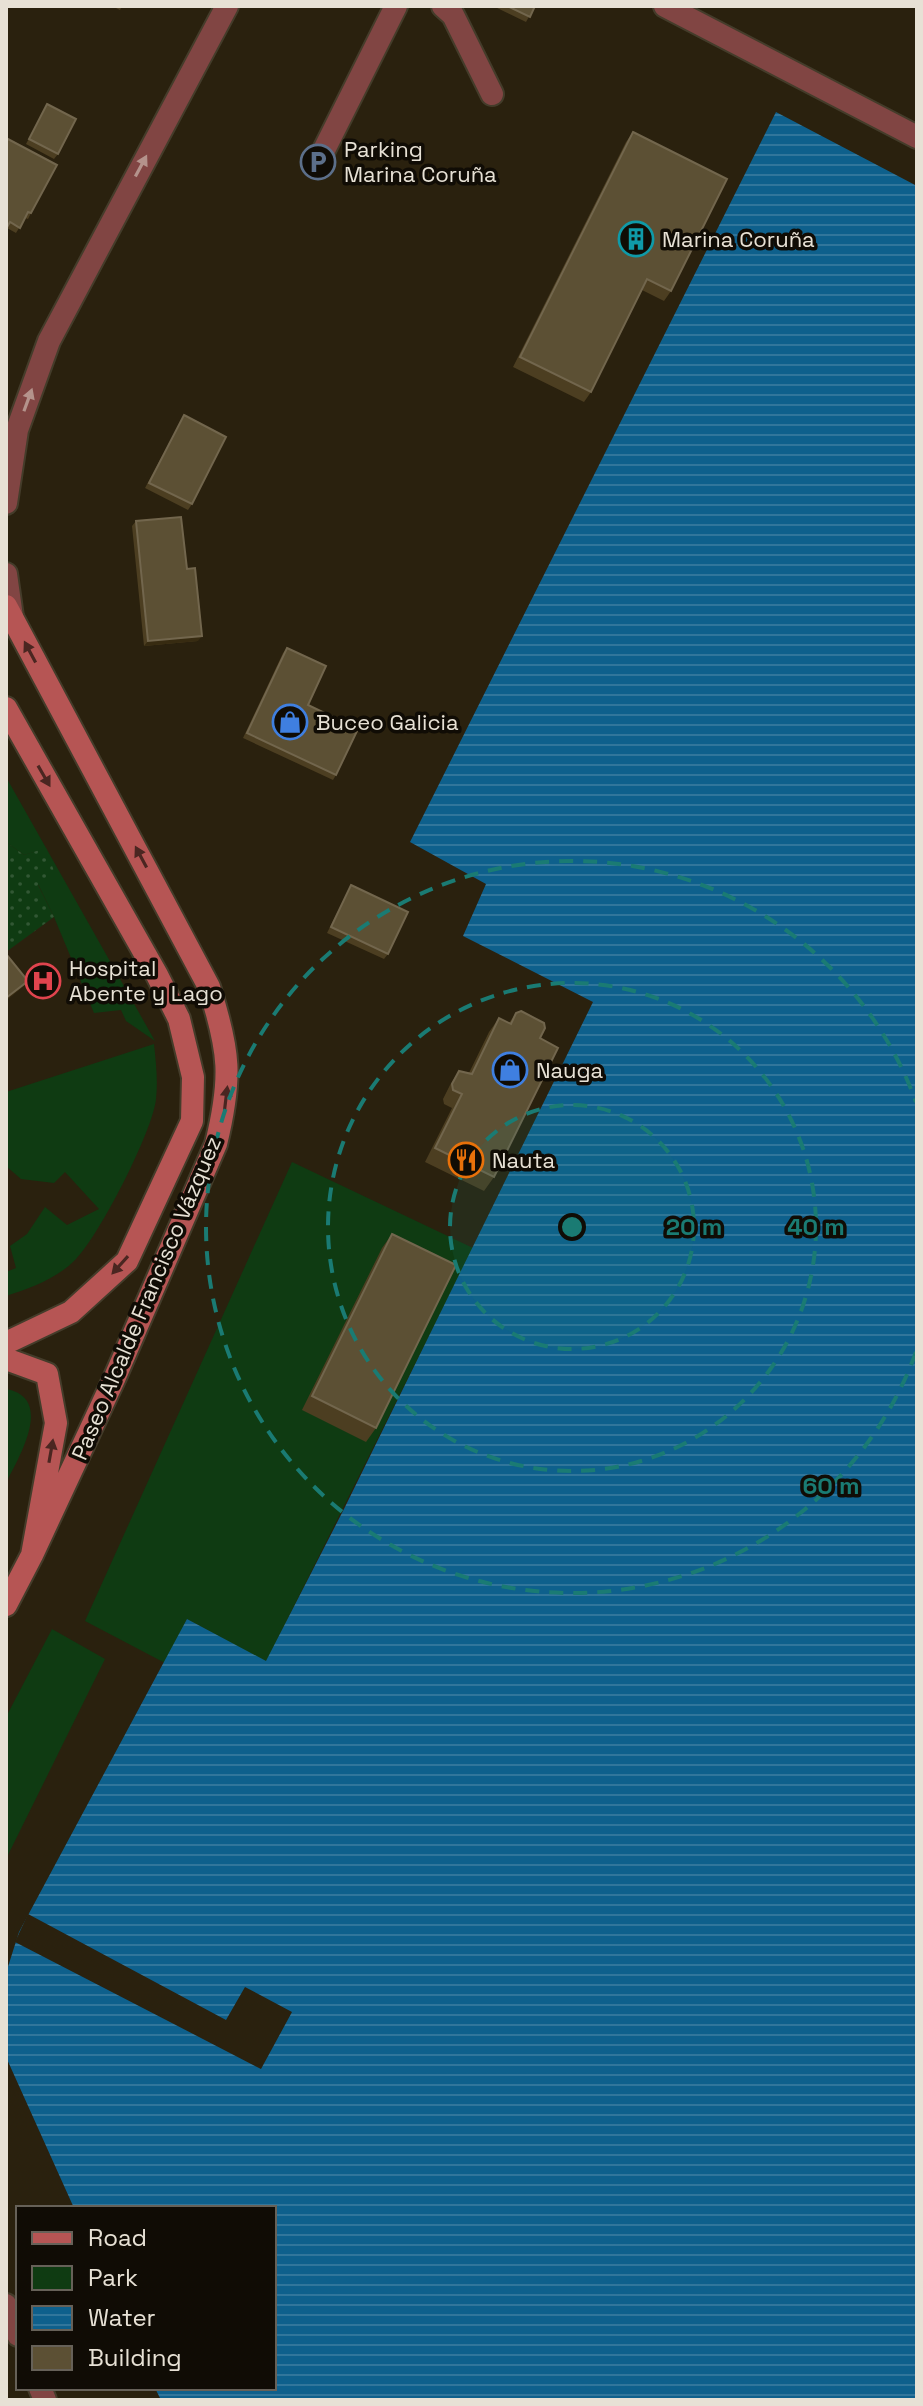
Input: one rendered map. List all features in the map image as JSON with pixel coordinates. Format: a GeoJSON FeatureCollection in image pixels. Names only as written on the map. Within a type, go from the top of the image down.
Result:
{"type":"FeatureCollection","features":[{"type":"Feature","properties":{"kind":"main road","name":"Paseo Alcalde Francisco Vázquez"},"geometry":{"type":"LineString","coordinates":[[9,611],[209,987],[222,1028],[228,1073],[216,1144],[115,1377],[32,1555]]}},
{"type":"Feature","properties":{"kind":"main road","name":"Paseo Alcalde Francisco Vázquez"},"geometry":{"type":"LineString","coordinates":[[6,708],[151,962],[179,1019],[193,1077],[192,1121],[127,1261],[71,1312],[6,1343]]}},
{"type":"Feature","properties":{"kind":"main road"},"geometry":{"type":"LineString","coordinates":[[6,1359],[47,1374],[56,1423],[32,1555],[6,1605]]}},
{"type":"Feature","properties":{"kind":"lane"},"geometry":{"type":"LineString","coordinates":[[6,503],[17,430],[49,341],[227,6]]}},
{"type":"Feature","properties":{"kind":"lane"},"geometry":{"type":"LineString","coordinates":[[318,162],[396,6]]}},
{"type":"Feature","properties":{"kind":"lane"},"geometry":{"type":"LineString","coordinates":[[443,6],[453,15],[492,94]]}},
{"type":"Feature","properties":{"kind":"lane"},"geometry":{"type":"LineString","coordinates":[[665,6],[917,137]]}},
{"type":"Feature","properties":{"kind":"lane"},"geometry":{"type":"LineString","coordinates":[[6,574],[9,611]]}},
{"type":"Feature","properties":{"kind":"lane"},"geometry":{"type":"LineString","coordinates":[[6,2305],[16,2330]]}},
{"type":"Feature","properties":{"kind":"green space"},"geometry":{"type":"Polygon","coordinates":[[[6,777],[155,1041],[126,1021],[121,1010],[94,1013],[38,884],[45,849],[24,855],[6,842],[6,777]]]}},
{"type":"Feature","properties":{"kind":"green space"},"geometry":{"type":"Polygon","coordinates":[[[6,842],[24,855],[46,848],[56,877],[38,885],[54,917],[6,952],[6,842]]]}},
{"type":"Feature","properties":{"kind":"green space"},"geometry":{"type":"Polygon","coordinates":[[[154,1044],[157,1085],[153,1114],[124,1182],[98,1229],[76,1259],[61,1272],[6,1296],[6,1272],[16,1268],[10,1246],[27,1234],[45,1207],[67,1225],[99,1209],[65,1172],[54,1183],[21,1179],[6,1166],[6,1092],[154,1044]]]}},
{"type":"Feature","properties":{"kind":"green space"},"geometry":{"type":"Polygon","coordinates":[[[292,1162],[473,1248],[266,1662],[187,1619],[165,1663],[85,1621],[292,1162]]]}},
{"type":"Feature","properties":{"kind":"green space"},"geometry":{"type":"Polygon","coordinates":[[[6,1389],[21,1395],[28,1404],[31,1416],[25,1444],[6,1483],[6,1389]]]}},
{"type":"Feature","properties":{"kind":"green space"},"geometry":{"type":"Polygon","coordinates":[[[52,1629],[105,1659],[6,1859],[6,1717],[52,1629]]]}},
{"type":"Feature","properties":{"kind":"water"},"geometry":{"type":"Polygon","coordinates":[[[776,112],[917,186],[917,2400],[161,2400],[156,2390],[276,2390],[276,2206],[73,2206],[6,2057],[6,1973],[19,1932],[187,1619],[266,1661],[593,1002],[463,936],[486,884],[410,842],[776,112]]]}},
{"type":"Feature","properties":{"kind":"pier"},"geometry":{"type":"Polygon","coordinates":[[[28,1914],[226,2020],[245,1987],[292,2012],[261,2069],[15,1942],[28,1914]]]}},
{"type":"Feature","properties":{"kind":"building"},"geometry":{"type":"Polygon","coordinates":[[[507,6],[535,6],[530,17],[507,6]]]}},
{"type":"Feature","properties":{"kind":"building"},"geometry":{"type":"Polygon","coordinates":[[[47,104],[76,119],[58,154],[29,139],[47,104]]]}},
{"type":"Feature","properties":{"kind":"building","name":"Marina Coruña"},"geometry":{"type":"Polygon","coordinates":[[[633,132],[727,179],[671,291],[647,279],[591,392],[520,357],[633,132]]]}},
{"type":"Feature","properties":{"kind":"building"},"geometry":{"type":"Polygon","coordinates":[[[6,138],[57,165],[20,228],[10,222],[6,229],[6,138]]]}},
{"type":"Feature","properties":{"kind":"building"},"geometry":{"type":"Polygon","coordinates":[[[184,415],[226,437],[192,504],[149,483],[184,415]]]}},
{"type":"Feature","properties":{"kind":"building"},"geometry":{"type":"Polygon","coordinates":[[[181,517],[187,569],[195,568],[202,636],[148,641],[136,521],[181,517]]]}},
{"type":"Feature","properties":{"kind":"building","name":"Buceo Galicia"},"geometry":{"type":"Polygon","coordinates":[[[287,648],[326,666],[308,705],[358,729],[336,775],[247,733],[287,648]]]}},
{"type":"Feature","properties":{"kind":"building"},"geometry":{"type":"Polygon","coordinates":[[[351,885],[408,912],[388,954],[331,927],[351,885]]]}},
{"type":"Feature","properties":{"kind":"building"},"geometry":{"type":"Polygon","coordinates":[[[6,954],[28,981],[6,998],[6,954]]]}},
{"type":"Feature","properties":{"kind":"building"},"geometry":{"type":"Polygon","coordinates":[[[521,1011],[544,1023],[540,1038],[558,1048],[494,1177],[435,1148],[462,1094],[453,1090],[452,1084],[459,1071],[472,1074],[499,1018],[511,1024],[516,1013],[521,1011]]]}},
{"type":"Feature","properties":{"kind":"building"},"geometry":{"type":"Polygon","coordinates":[[[392,1234],[456,1265],[376,1428],[312,1396],[392,1234]]]}},
{"type":"Feature","properties":{"kind":"place","name":"Parking Marina Coruña"},"geometry":{"type":"Point","coordinates":[318,162]}},
{"type":"Feature","properties":{"kind":"place","name":"Marina Coruña"},"geometry":{"type":"Point","coordinates":[636,239]}},
{"type":"Feature","properties":{"kind":"place","name":"Buceo Galicia"},"geometry":{"type":"Point","coordinates":[290,722]}},
{"type":"Feature","properties":{"kind":"place","name":"Hospital Abente y Lago"},"geometry":{"type":"Point","coordinates":[43,981]}},
{"type":"Feature","properties":{"kind":"place","name":"Nauga"},"geometry":{"type":"Point","coordinates":[510,1070]}},
{"type":"Feature","properties":{"kind":"place","name":"Nauta"},"geometry":{"type":"Point","coordinates":[466,1160]}}]}
